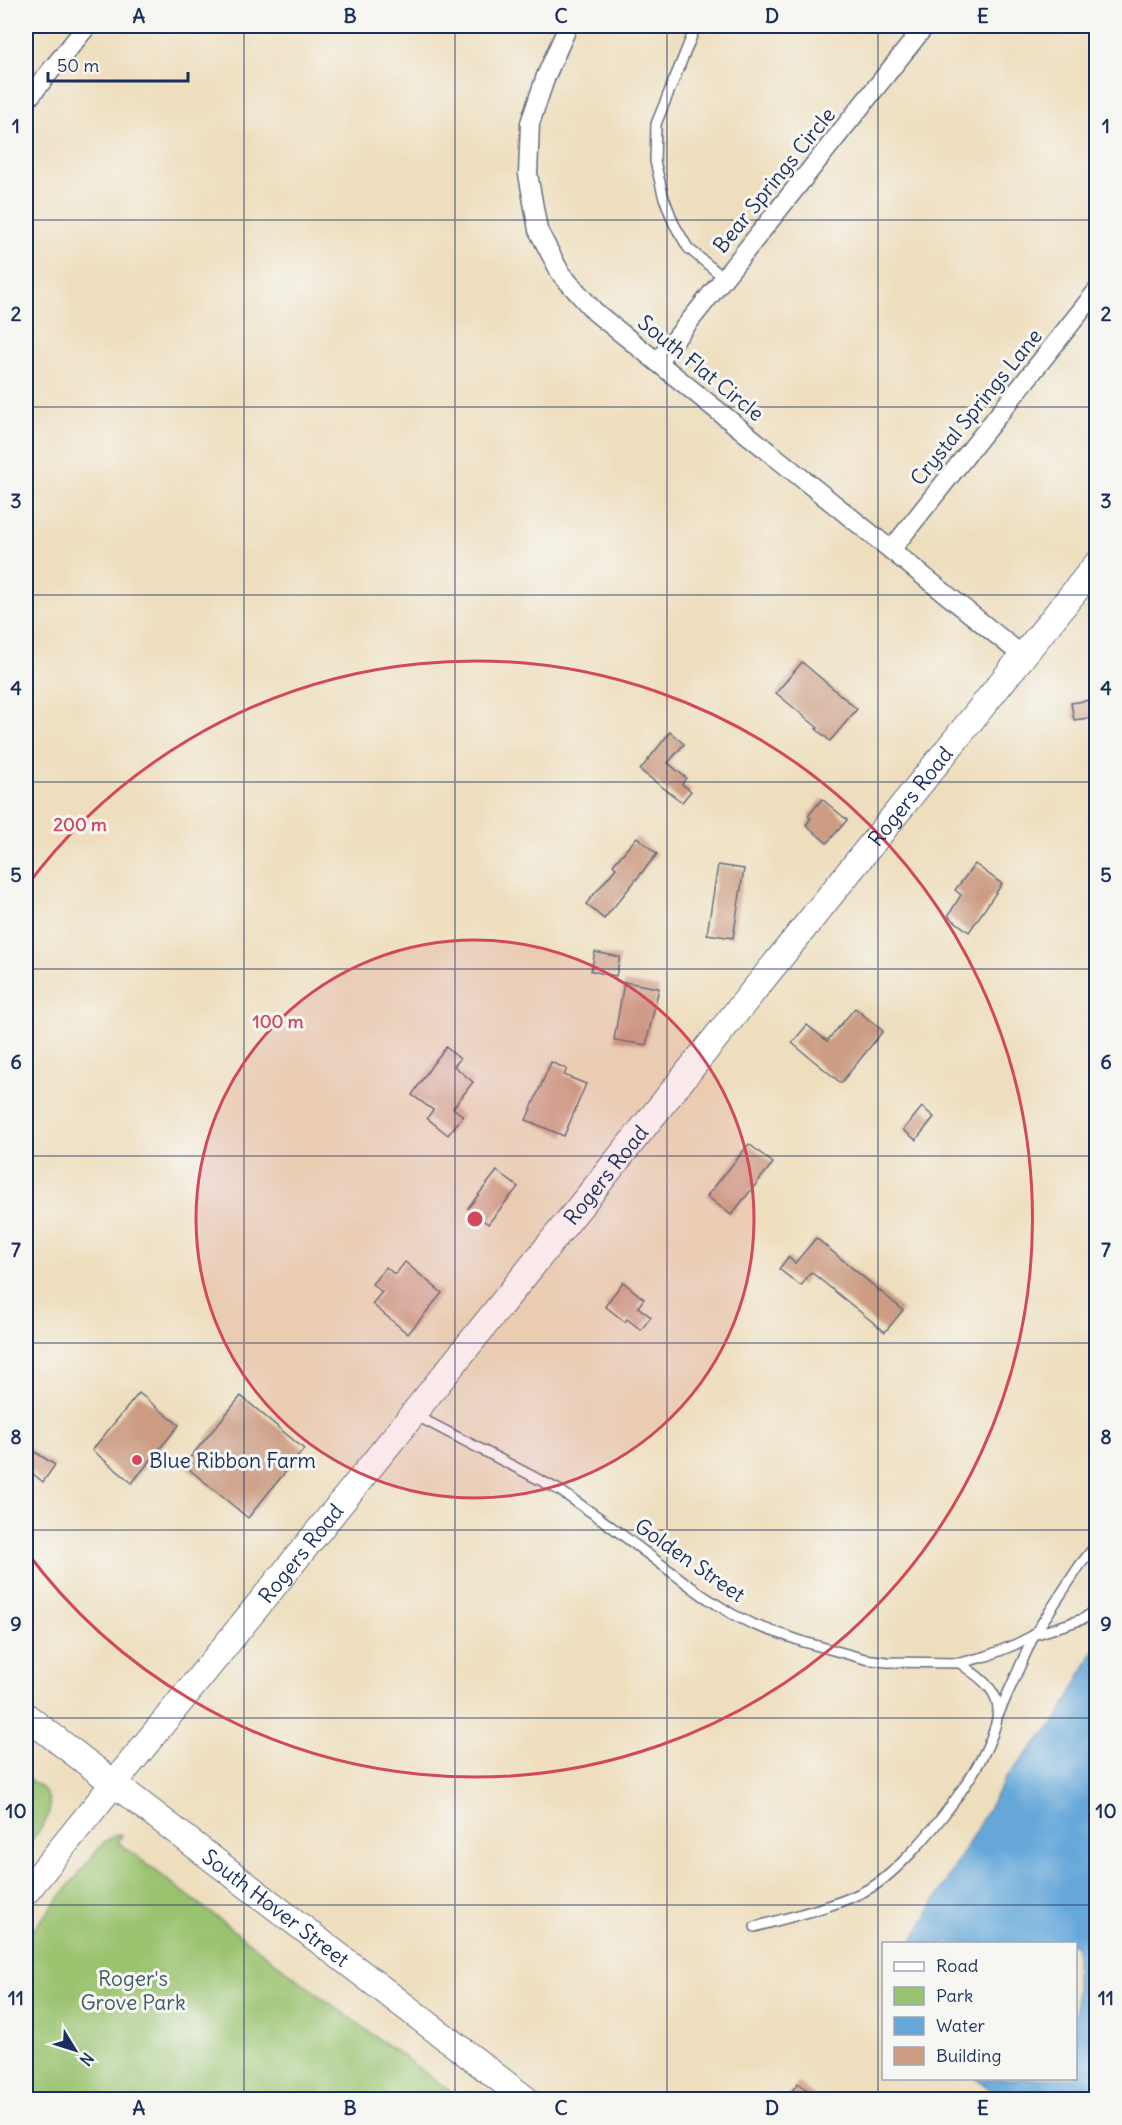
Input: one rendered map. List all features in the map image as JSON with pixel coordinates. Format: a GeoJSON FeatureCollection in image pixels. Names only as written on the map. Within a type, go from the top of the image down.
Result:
{"type":"FeatureCollection","features":[{"type":"Feature","properties":{"kind":"street"},"geometry":{"type":"LineString","coordinates":[[26,101],[87,26]]}},
{"type":"Feature","properties":{"kind":"street","name":"South Flat Circle"},"geometry":{"type":"LineString","coordinates":[[568,26],[546,76],[530,123],[528,174],[538,230],[561,274],[595,312],[1023,656]]}},
{"type":"Feature","properties":{"kind":"street","name":"Bear Springs Circle"},"geometry":{"type":"LineString","coordinates":[[657,362],[925,26]]}},
{"type":"Feature","properties":{"kind":"street","name":"Crystal Springs Lane"},"geometry":{"type":"LineString","coordinates":[[891,550],[1096,292]]}},
{"type":"Feature","properties":{"kind":"street","name":"Rogers Road"},"geometry":{"type":"LineString","coordinates":[[26,1892],[1096,565]]}},
{"type":"Feature","properties":{"kind":"street","name":"South Hover Street"},"geometry":{"type":"LineString","coordinates":[[26,1716],[527,2100]]}},
{"type":"Feature","properties":{"kind":"lane"},"geometry":{"type":"LineString","coordinates":[[696,26],[656,124],[655,161],[663,195],[683,240],[688,248],[724,278]]}},
{"type":"Feature","properties":{"kind":"lane","name":"Golden Street"},"geometry":{"type":"LineString","coordinates":[[413,1414],[559,1490],[601,1518],[702,1595],[752,1624],[815,1646],[887,1662],[960,1663],[997,1653],[1034,1635],[1083,1619],[1096,1610]]}},
{"type":"Feature","properties":{"kind":"lane"},"geometry":{"type":"LineString","coordinates":[[755,1927],[859,1894],[874,1886],[895,1870],[935,1828],[987,1747],[1034,1635],[1080,1565],[1096,1545]]}},
{"type":"Feature","properties":{"kind":"lane"},"geometry":{"type":"LineString","coordinates":[[960,1663],[992,1691],[997,1703],[998,1717]]}},
{"type":"Feature","properties":{"kind":"green space"},"geometry":{"type":"Polygon","coordinates":[[[26,1777],[45,1792],[50,1807],[41,1829],[26,1847],[26,1777]]]}},
{"type":"Feature","properties":{"kind":"green space","name":"Roger's Grove Park"},"geometry":{"type":"Polygon","coordinates":[[[117,1834],[122,1835],[118,1842],[313,1991],[461,2099],[26,2099],[26,1939],[105,1841],[117,1834]]]}},
{"type":"Feature","properties":{"kind":"water"},"geometry":{"type":"Polygon","coordinates":[[[1096,1649],[1096,2099],[1004,2099],[977,2080],[1077,2080],[1077,1942],[912,1942],[1006,1778],[1058,1719],[1096,1649]]]}},
{"type":"Feature","properties":{"kind":"building"},"geometry":{"type":"Polygon","coordinates":[[[802,662],[857,709],[830,741],[776,693],[802,662]]]}},
{"type":"Feature","properties":{"kind":"building"},"geometry":{"type":"Polygon","coordinates":[[[1096,699],[1096,717],[1074,720],[1071,703],[1096,699]]]}},
{"type":"Feature","properties":{"kind":"building"},"geometry":{"type":"Polygon","coordinates":[[[670,732],[684,744],[668,763],[686,778],[682,784],[691,791],[682,802],[640,770],[670,732]]]}},
{"type":"Feature","properties":{"kind":"building"},"geometry":{"type":"Polygon","coordinates":[[[822,799],[847,820],[827,843],[806,825],[811,818],[808,816],[822,799]]]}},
{"type":"Feature","properties":{"kind":"building"},"geometry":{"type":"Polygon","coordinates":[[[637,837],[657,854],[604,919],[586,904],[616,868],[613,865],[637,837]]]}},
{"type":"Feature","properties":{"kind":"building"},"geometry":{"type":"Polygon","coordinates":[[[975,864],[1002,884],[969,932],[948,916],[961,895],[955,890],[975,864]]]}},
{"type":"Feature","properties":{"kind":"building"},"geometry":{"type":"Polygon","coordinates":[[[718,865],[744,869],[733,938],[707,934],[718,865]]]}},
{"type":"Feature","properties":{"kind":"building"},"geometry":{"type":"Polygon","coordinates":[[[595,952],[620,957],[616,976],[591,971],[595,952]]]}},
{"type":"Feature","properties":{"kind":"building"},"geometry":{"type":"Polygon","coordinates":[[[624,982],[659,988],[646,1045],[614,1040],[624,982]]]}},
{"type":"Feature","properties":{"kind":"building"},"geometry":{"type":"Polygon","coordinates":[[[855,1008],[883,1031],[841,1083],[792,1043],[807,1025],[827,1041],[855,1008]]]}},
{"type":"Feature","properties":{"kind":"building"},"geometry":{"type":"Polygon","coordinates":[[[446,1047],[460,1059],[454,1066],[473,1082],[453,1108],[463,1116],[448,1135],[427,1118],[433,1110],[412,1095],[446,1047]]]}},
{"type":"Feature","properties":{"kind":"building"},"geometry":{"type":"Polygon","coordinates":[[[551,1062],[567,1069],[564,1075],[586,1084],[564,1136],[526,1120],[551,1062]]]}},
{"type":"Feature","properties":{"kind":"building"},"geometry":{"type":"Polygon","coordinates":[[[922,1107],[934,1117],[916,1140],[903,1130],[922,1107]]]}},
{"type":"Feature","properties":{"kind":"building"},"geometry":{"type":"Polygon","coordinates":[[[749,1144],[773,1163],[731,1215],[707,1196],[749,1144]]]}},
{"type":"Feature","properties":{"kind":"building"},"geometry":{"type":"Polygon","coordinates":[[[497,1171],[518,1187],[488,1224],[468,1208],[497,1171]]]}},
{"type":"Feature","properties":{"kind":"building"},"geometry":{"type":"Polygon","coordinates":[[[816,1238],[903,1310],[885,1332],[811,1272],[801,1286],[779,1269],[788,1257],[795,1263],[816,1238]]]}},
{"type":"Feature","properties":{"kind":"building"},"geometry":{"type":"Polygon","coordinates":[[[405,1262],[442,1293],[408,1334],[372,1304],[382,1292],[372,1284],[386,1267],[395,1275],[405,1262]]]}},
{"type":"Feature","properties":{"kind":"building"},"geometry":{"type":"Polygon","coordinates":[[[623,1282],[644,1299],[638,1307],[651,1317],[641,1330],[627,1319],[625,1322],[605,1306],[623,1282]]]}},
{"type":"Feature","properties":{"kind":"building"},"geometry":{"type":"Polygon","coordinates":[[[139,1393],[179,1425],[132,1483],[92,1450],[139,1393]]]}},
{"type":"Feature","properties":{"kind":"building"},"geometry":{"type":"Polygon","coordinates":[[[241,1396],[304,1449],[248,1518],[184,1465],[241,1396]]]}},
{"type":"Feature","properties":{"kind":"building"},"geometry":{"type":"Polygon","coordinates":[[[26,1446],[55,1465],[43,1482],[26,1468],[26,1446]]]}},
{"type":"Feature","properties":{"kind":"building"},"geometry":{"type":"Polygon","coordinates":[[[798,2083],[821,2100],[785,2100],[798,2083]]]}},
{"type":"Feature","properties":{"kind":"place","name":"Blue Ribbon Farm"},"geometry":{"type":"Point","coordinates":[137,1460]}}]}
